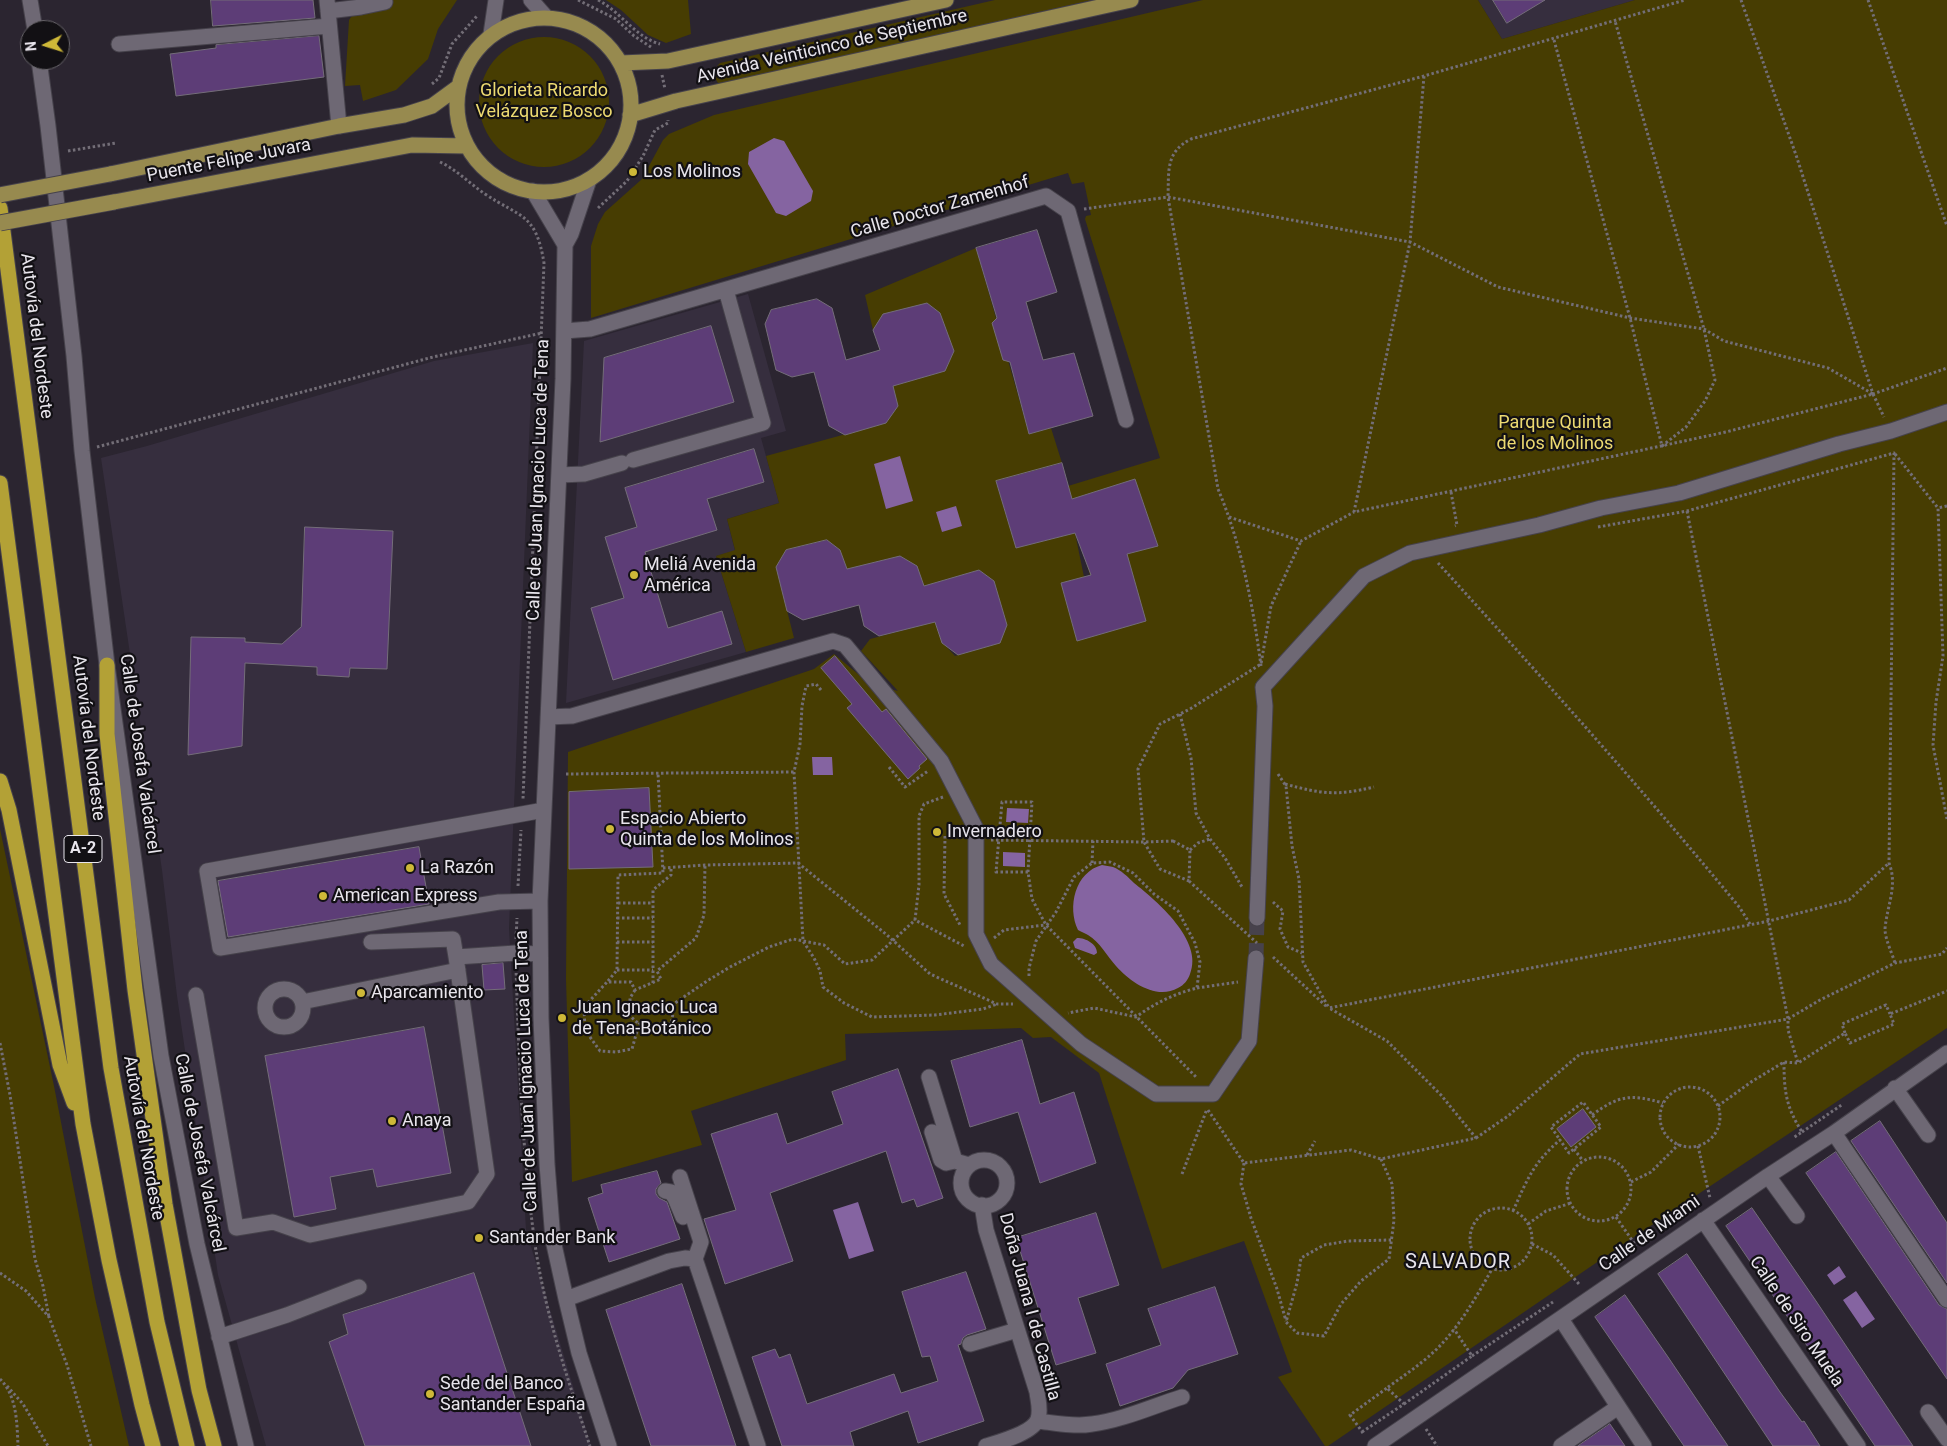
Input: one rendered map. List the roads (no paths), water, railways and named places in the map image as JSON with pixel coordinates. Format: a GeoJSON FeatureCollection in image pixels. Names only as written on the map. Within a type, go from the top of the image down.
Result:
{"type":"FeatureCollection","features":[{"type":"Feature","properties":{"kind":"highway","name":"Autovía del Nordeste"},"geometry":{"type":"LineString","coordinates":[[0,208],[111,1068],[157,1322],[187,1446]]}},
{"type":"Feature","properties":{"kind":"highway","name":"A-2"},"geometry":{"type":"LineString","coordinates":[[0,483],[83,1124],[109,1260],[153,1446]]}},
{"type":"Feature","properties":{"kind":"highway"},"geometry":{"type":"LineString","coordinates":[[107,665],[107,734],[135,990],[165,1204],[199,1390],[214,1446]]}},
{"type":"Feature","properties":{"kind":"highway"},"geometry":{"type":"LineString","coordinates":[[0,781],[11,819],[60,1065],[83,1124]]}},
{"type":"Feature","properties":{"kind":"main road","name":"Avenida Veinticinco de Septiembre"},"geometry":{"type":"LineString","coordinates":[[621,63],[668,61],[946,0]]}},
{"type":"Feature","properties":{"kind":"main road","name":"Avenida Veinticinco de Septiembre"},"geometry":{"type":"LineString","coordinates":[[630,115],[676,101],[1131,0]]}},
{"type":"Feature","properties":{"kind":"main road"},"geometry":{"type":"LineString","coordinates":[[546,17],[561,19],[590,30],[604,42],[621,63],[629,88],[630,115],[626,134],[614,158],[589,180],[571,188],[552,192],[533,192],[513,186],[494,177],[479,163],[467,146],[460,127],[456,107],[458,88],[466,64],[477,48],[491,34],[525,19],[546,17]]}},
{"type":"Feature","properties":{"kind":"main road","name":"Puente Felipe Juvara"},"geometry":{"type":"LineString","coordinates":[[0,195],[339,126],[404,115],[432,106],[458,88]]}},
{"type":"Feature","properties":{"kind":"main road","name":"Puente Felipe Juvara"},"geometry":{"type":"LineString","coordinates":[[0,224],[412,145],[467,146]]}},
{"type":"Feature","properties":{"kind":"street"},"geometry":{"type":"LineString","coordinates":[[30,0],[33,20]]}},
{"type":"Feature","properties":{"kind":"street"},"geometry":{"type":"LineString","coordinates":[[491,34],[496,0]]}},
{"type":"Feature","properties":{"kind":"street"},"geometry":{"type":"LineString","coordinates":[[531,0],[546,17]]}},
{"type":"Feature","properties":{"kind":"street"},"geometry":{"type":"LineString","coordinates":[[119,44],[361,8],[386,1]]}},
{"type":"Feature","properties":{"kind":"street"},"geometry":{"type":"LineString","coordinates":[[328,12],[339,126]]}},
{"type":"Feature","properties":{"kind":"street","name":"Calle de Josefa Valcárcel"},"geometry":{"type":"LineString","coordinates":[[40,70],[72,338],[82,451],[107,665],[161,1056],[197,1244],[246,1446]]}},
{"type":"Feature","properties":{"kind":"street","name":"Calle de Juan Ignacio Luca de Tena"},"geometry":{"type":"LineString","coordinates":[[589,180],[571,234],[565,245],[559,474],[540,901],[540,954],[546,1164],[554,1240],[579,1353],[609,1446]]}},
{"type":"Feature","properties":{"kind":"street"},"geometry":{"type":"LineString","coordinates":[[533,192],[565,245]]}},
{"type":"Feature","properties":{"kind":"street","name":"Calle Doctor Zamenhof"},"geometry":{"type":"LineString","coordinates":[[564,331],[590,329],[1046,196],[1068,211],[1126,420]]}},
{"type":"Feature","properties":{"kind":"street"},"geometry":{"type":"LineString","coordinates":[[559,474],[584,474],[763,423],[726,290]]}},
{"type":"Feature","properties":{"kind":"street"},"geometry":{"type":"LineString","coordinates":[[1258,908],[1265,706],[1263,687],[1364,576],[1410,553],[1539,525],[1601,508],[1679,492],[1839,444],[1891,431],[1947,412]]}},
{"type":"Feature","properties":{"kind":"street"},"geometry":{"type":"LineString","coordinates":[[548,717],[572,716],[833,641],[845,645],[941,761],[976,829],[976,934],[991,964],[1081,1044],[1156,1094],[1213,1094],[1249,1041],[1256,958]]}},
{"type":"Feature","properties":{"kind":"street"},"geometry":{"type":"LineString","coordinates":[[540,901],[499,902],[220,948],[207,871],[544,810]]}},
{"type":"Feature","properties":{"kind":"street"},"geometry":{"type":"LineString","coordinates":[[196,996],[236,1228],[273,1222],[310,1235],[468,1202],[487,1174],[453,939],[371,942]]}},
{"type":"Feature","properties":{"kind":"street"},"geometry":{"type":"LineString","coordinates":[[302,1002],[457,964],[516,953],[540,954]]}},
{"type":"Feature","properties":{"kind":"street","name":"Calle de Miami"},"geometry":{"type":"LineString","coordinates":[[1371,1442],[1560,1319],[1703,1220],[1834,1133],[1947,1053]]}},
{"type":"Feature","properties":{"kind":"street"},"geometry":{"type":"LineString","coordinates":[[929,1077],[962,1163],[946,1163],[941,1160],[932,1132]]}},
{"type":"Feature","properties":{"kind":"street"},"geometry":{"type":"LineString","coordinates":[[1895,1088],[1928,1134]]}},
{"type":"Feature","properties":{"kind":"street"},"geometry":{"type":"LineString","coordinates":[[1834,1133],[1947,1300]]}},
{"type":"Feature","properties":{"kind":"street","name":"Doña Juana I de Castilla"},"geometry":{"type":"LineString","coordinates":[[990,1161],[997,1164],[1006,1176],[1007,1184],[1002,1197],[996,1202],[982,1206],[968,1199],[961,1186],[962,1163],[990,1161]]}},
{"type":"Feature","properties":{"kind":"street"},"geometry":{"type":"LineString","coordinates":[[1768,1176],[1797,1216]]}},
{"type":"Feature","properties":{"kind":"street"},"geometry":{"type":"LineString","coordinates":[[680,1177],[701,1242],[694,1259]]}},
{"type":"Feature","properties":{"kind":"street"},"geometry":{"type":"LineString","coordinates":[[665,1191],[670,1192],[680,1207],[691,1240],[694,1259],[758,1446]]}},
{"type":"Feature","properties":{"kind":"street","name":"Doña Juana I de Castilla"},"geometry":{"type":"LineString","coordinates":[[982,1206],[986,1230],[1037,1392],[1040,1410],[1038,1421],[1029,1429],[986,1446]]}},
{"type":"Feature","properties":{"kind":"street","name":"Calle de Siro Muela"},"geometry":{"type":"LineString","coordinates":[[1703,1220],[1858,1446]]}},
{"type":"Feature","properties":{"kind":"street"},"geometry":{"type":"LineString","coordinates":[[566,1299],[669,1261],[685,1258],[694,1259]]}},
{"type":"Feature","properties":{"kind":"street"},"geometry":{"type":"LineString","coordinates":[[219,1337],[287,1316],[360,1287]]}},
{"type":"Feature","properties":{"kind":"street"},"geometry":{"type":"LineString","coordinates":[[1560,1319],[1644,1446]]}},
{"type":"Feature","properties":{"kind":"street"},"geometry":{"type":"LineString","coordinates":[[970,1344],[1017,1330]]}},
{"type":"Feature","properties":{"kind":"street"},"geometry":{"type":"LineString","coordinates":[[1038,1421],[1068,1425],[1090,1425],[1107,1422],[1182,1396]]}},
{"type":"Feature","properties":{"kind":"street"},"geometry":{"type":"LineString","coordinates":[[1561,1446],[1618,1408]]}},
{"type":"Feature","properties":{"kind":"street"},"geometry":{"type":"LineString","coordinates":[[1928,1412],[1947,1439]]}},
{"type":"Feature","properties":{"kind":"tunnel"},"geometry":{"type":"LineString","coordinates":[[1256,958],[1257,918]]}},
{"type":"Feature","properties":{"kind":"place","name":"Los Molinos"},"geometry":{"type":"Point","coordinates":[633,172]}},
{"type":"Feature","properties":{"kind":"place","name":"Meliá Avenida América"},"geometry":{"type":"Point","coordinates":[634,575]}},
{"type":"Feature","properties":{"kind":"place","name":"Espacio Abierto Quinta de los Molinos"},"geometry":{"type":"Point","coordinates":[610,829]}},
{"type":"Feature","properties":{"kind":"place","name":"Invernadero"},"geometry":{"type":"Point","coordinates":[937,832]}},
{"type":"Feature","properties":{"kind":"place","name":"La Razón"},"geometry":{"type":"Point","coordinates":[410,868]}},
{"type":"Feature","properties":{"kind":"place","name":"American Express"},"geometry":{"type":"Point","coordinates":[323,896]}},
{"type":"Feature","properties":{"kind":"place","name":"Aparcamiento"},"geometry":{"type":"Point","coordinates":[361,993]}},
{"type":"Feature","properties":{"kind":"place","name":"Juan Ignacio Luca de Tena-Botánico"},"geometry":{"type":"Point","coordinates":[562,1018]}},
{"type":"Feature","properties":{"kind":"place","name":"Anaya"},"geometry":{"type":"Point","coordinates":[392,1121]}},
{"type":"Feature","properties":{"kind":"place","name":"Santander Bank"},"geometry":{"type":"Point","coordinates":[479,1238]}},
{"type":"Feature","properties":{"kind":"place","name":"Sede del Banco Santander España"},"geometry":{"type":"Point","coordinates":[430,1394]}},
{"type":"Feature","properties":{"kind":"district","name":"SALVADOR"},"geometry":{"type":"Point","coordinates":[1458,1263]}},
{"type":"Feature","properties":{"kind":"park label","name":"Glorieta Ricardo Velázquez Bosco"},"geometry":{"type":"Point","coordinates":[544,101]}},
{"type":"Feature","properties":{"kind":"park label","name":"Parque Quinta de los Molinos"},"geometry":{"type":"Point","coordinates":[1555,433]}}]}
